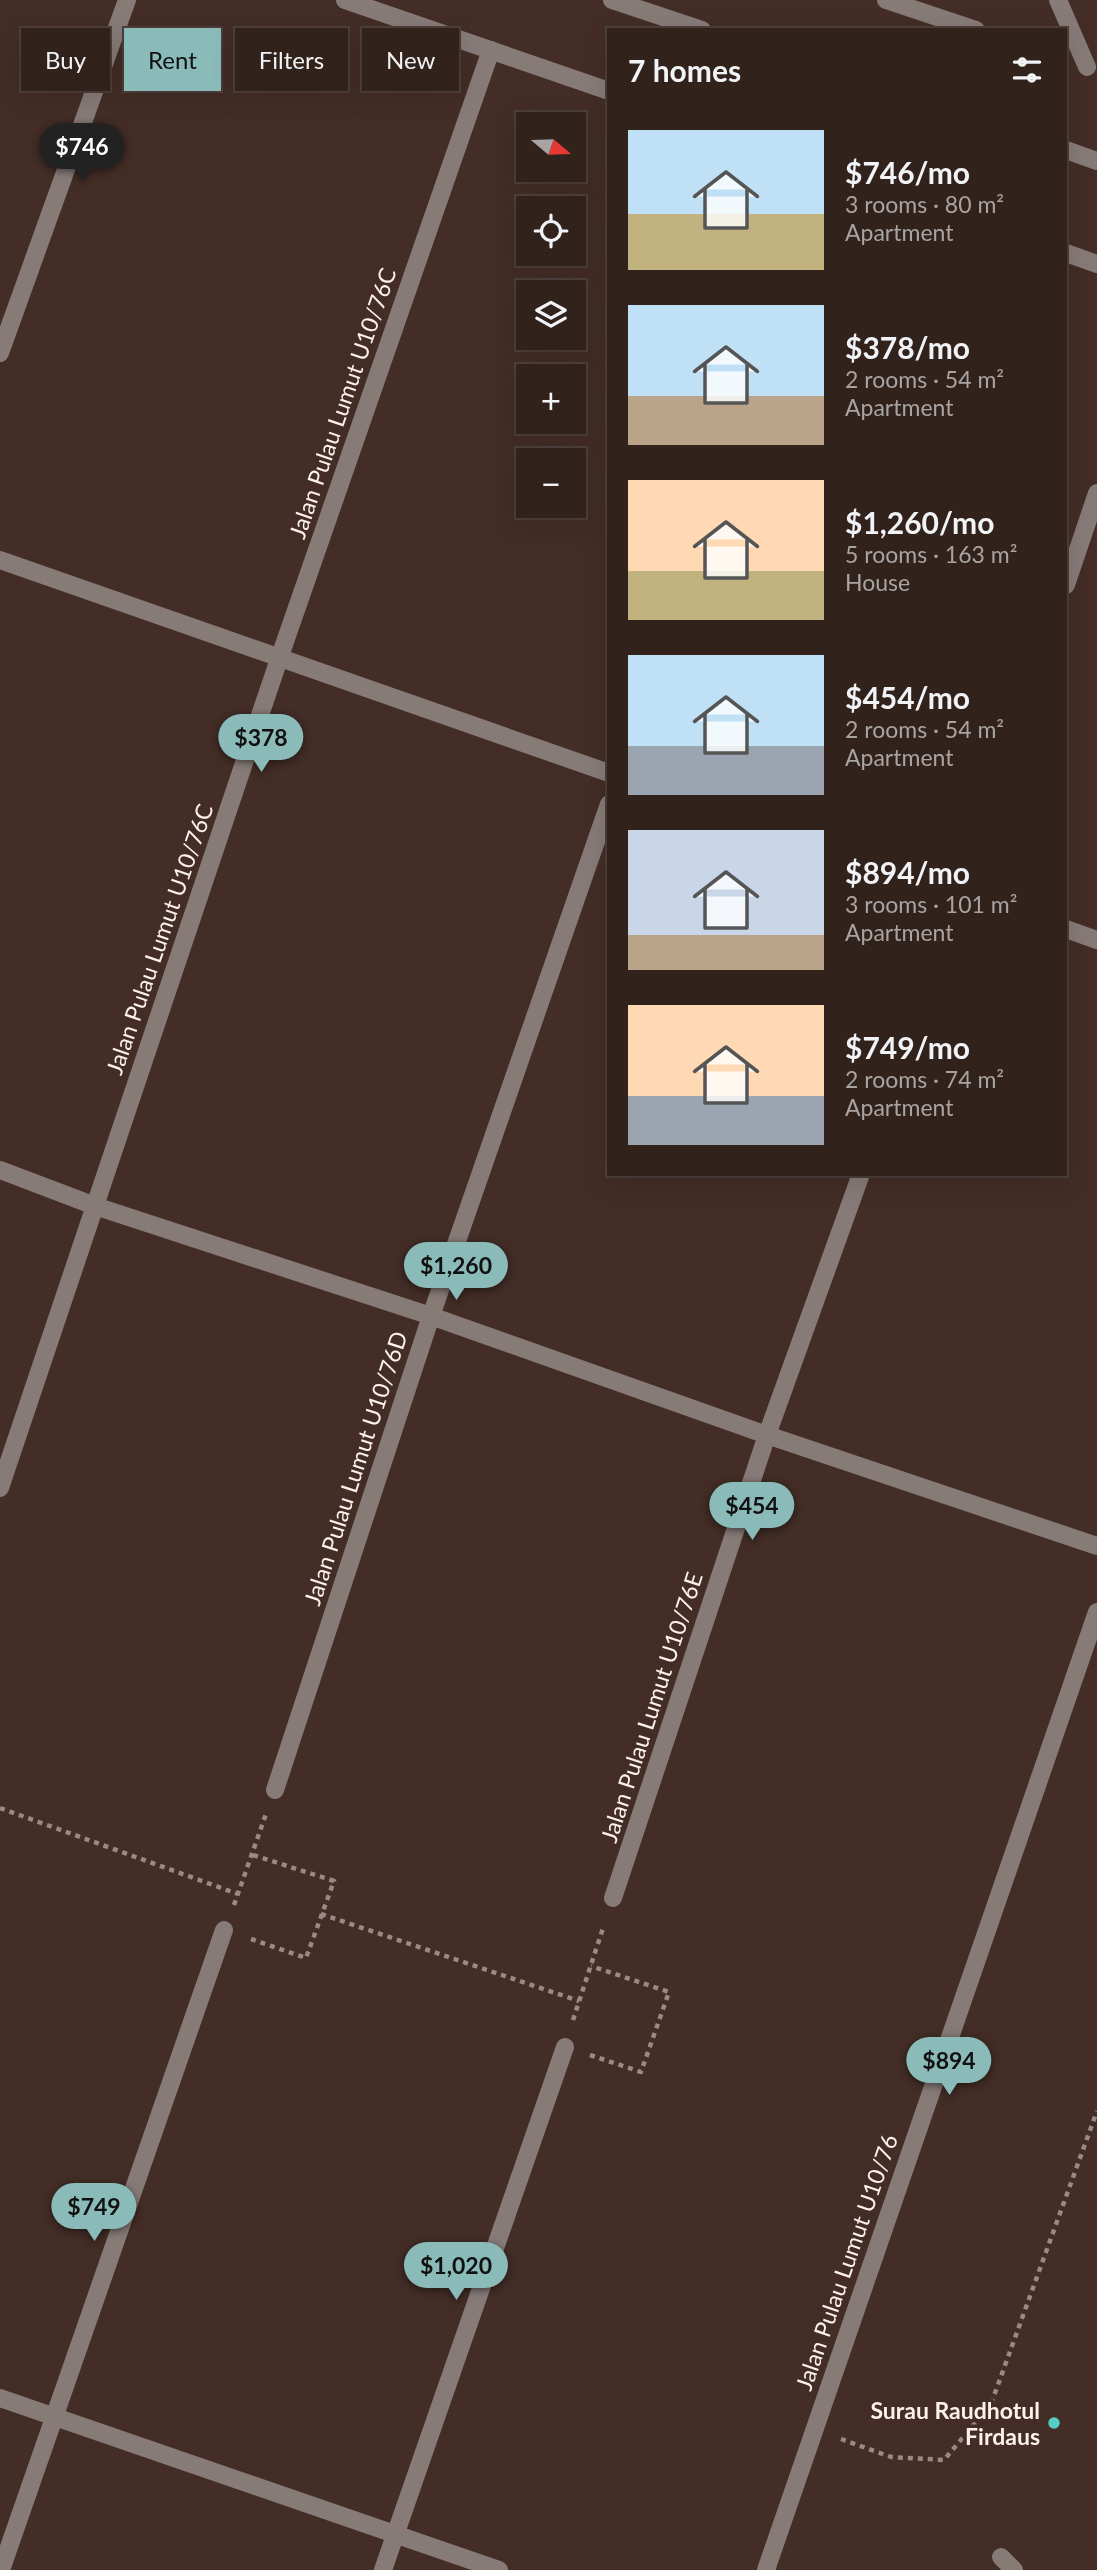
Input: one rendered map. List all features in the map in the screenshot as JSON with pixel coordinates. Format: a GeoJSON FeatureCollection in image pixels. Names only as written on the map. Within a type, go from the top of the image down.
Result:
{"type":"FeatureCollection","features":[{"type":"Feature","properties":{"kind":"street"},"geometry":{"type":"LineString","coordinates":[[0,353],[127,0]]}},
{"type":"Feature","properties":{"kind":"street"},"geometry":{"type":"LineString","coordinates":[[345,0],[607,90]]}},
{"type":"Feature","properties":{"kind":"street"},"geometry":{"type":"LineString","coordinates":[[612,0],[696,28]]}},
{"type":"Feature","properties":{"kind":"street"},"geometry":{"type":"LineString","coordinates":[[886,0],[970,28]]}},
{"type":"Feature","properties":{"kind":"street"},"geometry":{"type":"LineString","coordinates":[[1058,0],[1092,69]]}},
{"type":"Feature","properties":{"kind":"street","name":"Jalan Pulau Lumut U10/76C"},"geometry":{"type":"LineString","coordinates":[[0,1488],[279,659],[491,50]]}},
{"type":"Feature","properties":{"kind":"street"},"geometry":{"type":"LineString","coordinates":[[1067,60],[1092,69]]}},
{"type":"Feature","properties":{"kind":"street"},"geometry":{"type":"LineString","coordinates":[[1067,150],[1097,161]]}},
{"type":"Feature","properties":{"kind":"street"},"geometry":{"type":"LineString","coordinates":[[1067,253],[1097,264]]}},
{"type":"Feature","properties":{"kind":"street"},"geometry":{"type":"LineString","coordinates":[[1067,582],[1097,493]]}},
{"type":"Feature","properties":{"kind":"street"},"geometry":{"type":"LineString","coordinates":[[0,560],[607,772]]}},
{"type":"Feature","properties":{"kind":"street","name":"Jalan Pulau Lumut U10/76D"},"geometry":{"type":"LineString","coordinates":[[275,1790],[431,1316],[607,810]]}},
{"type":"Feature","properties":{"kind":"street"},"geometry":{"type":"LineString","coordinates":[[1067,929],[1097,940]]}},
{"type":"Feature","properties":{"kind":"street"},"geometry":{"type":"LineString","coordinates":[[0,1170],[96,1206],[431,1316],[767,1435],[1097,1546]]}},
{"type":"Feature","properties":{"kind":"street","name":"Jalan Pulau Lumut U10/76E"},"geometry":{"type":"LineString","coordinates":[[613,1898],[767,1435],[860,1176]]}},
{"type":"Feature","properties":{"kind":"street","name":"Jalan Pulau Lumut U10/76"},"geometry":{"type":"LineString","coordinates":[[766,2570],[1097,1612]]}},
{"type":"Feature","properties":{"kind":"street"},"geometry":{"type":"LineString","coordinates":[[1,2570],[225,1930]]}},
{"type":"Feature","properties":{"kind":"street"},"geometry":{"type":"LineString","coordinates":[[383,2570],[565,2047]]}},
{"type":"Feature","properties":{"kind":"street"},"geometry":{"type":"LineString","coordinates":[[0,2398],[499,2570]]}},
{"type":"Feature","properties":{"kind":"path"},"geometry":{"type":"LineString","coordinates":[[253,1855],[334,1881],[306,1958],[225,1930],[275,1790]]}},
{"type":"Feature","properties":{"kind":"path"},"geometry":{"type":"LineString","coordinates":[[0,1808],[238,1894]]}},
{"type":"Feature","properties":{"kind":"path"},"geometry":{"type":"LineString","coordinates":[[591,1966],[668,1992],[641,2072],[565,2047],[579,2001],[613,1898]]}},
{"type":"Feature","properties":{"kind":"path"},"geometry":{"type":"LineString","coordinates":[[321,1914],[579,2001]]}},
{"type":"Feature","properties":{"kind":"path"},"geometry":{"type":"LineString","coordinates":[[814,2430],[891,2457],[944,2460],[991,2404],[1097,2111]]}},
{"type":"Feature","properties":{"kind":"place","name":"Surau Raudhotul Firdaus"},"geometry":{"type":"Point","coordinates":[1054,2423]}}]}
